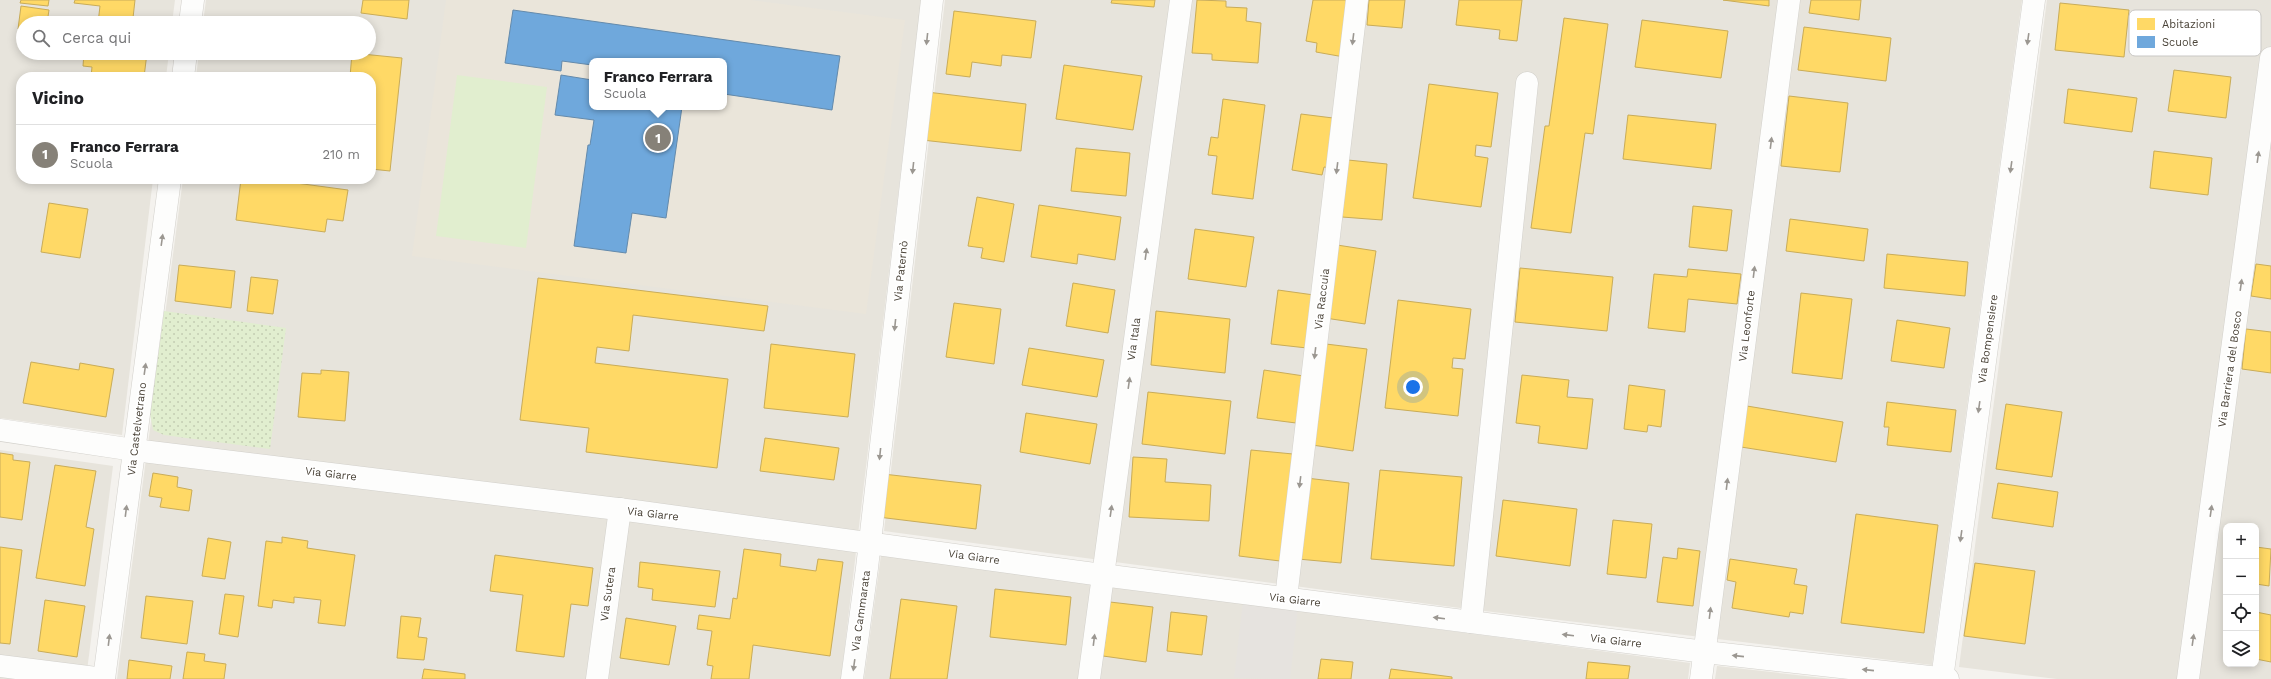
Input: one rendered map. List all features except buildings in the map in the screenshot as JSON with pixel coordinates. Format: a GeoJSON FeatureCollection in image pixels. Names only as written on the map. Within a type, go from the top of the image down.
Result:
{"type":"FeatureCollection","features":[{"type":"Feature","properties":{"kind":"street"},"geometry":{"type":"LineString","coordinates":[[191,16],[193,0]]}},
{"type":"Feature","properties":{"kind":"street","name":"Via Paternò"},"geometry":{"type":"LineString","coordinates":[[870,543],[932,0]]}},
{"type":"Feature","properties":{"kind":"street","name":"Via Itala"},"geometry":{"type":"LineString","coordinates":[[1089,679],[1181,0]]}},
{"type":"Feature","properties":{"kind":"street","name":"Via Raccuia"},"geometry":{"type":"LineString","coordinates":[[1286,598],[1357,0]]}},
{"type":"Feature","properties":{"kind":"street","name":"Via Leonforte"},"geometry":{"type":"LineString","coordinates":[[1701,679],[1789,0]]}},
{"type":"Feature","properties":{"kind":"street","name":"Via Bompensiere"},"geometry":{"type":"LineString","coordinates":[[1944,679],[2034,0]]}},
{"type":"Feature","properties":{"kind":"street","name":"Via Barriera del Bosco"},"geometry":{"type":"LineString","coordinates":[[2188,679],[2271,58]]}},
{"type":"Feature","properties":{"kind":"street"},"geometry":{"type":"LineString","coordinates":[[184,72],[185,60]]}},
{"type":"Feature","properties":{"kind":"street"},"geometry":{"type":"LineString","coordinates":[[1472,622],[1527,83]]}},
{"type":"Feature","properties":{"kind":"street","name":"Via Castelvetrano"},"geometry":{"type":"LineString","coordinates":[[104,679],[169,184]]}},
{"type":"Feature","properties":{"kind":"street","name":"Via Giarre"},"geometry":{"type":"LineString","coordinates":[[0,430],[134,450],[620,509],[1102,575],[1705,652],[1944,679]]}},
{"type":"Feature","properties":{"kind":"street","name":"Via Sutera"},"geometry":{"type":"LineString","coordinates":[[597,679],[620,509]]}},
{"type":"Feature","properties":{"kind":"street","name":"Via Cammarata"},"geometry":{"type":"LineString","coordinates":[[852,679],[870,543]]}},
{"type":"Feature","properties":{"kind":"street"},"geometry":{"type":"LineString","coordinates":[[0,666],[104,679]]}},
{"type":"Feature","properties":{"kind":"shaded area"},"geometry":{"type":"Polygon","coordinates":[[[0,0],[175,0],[173,16],[16,16],[16,60],[168,60],[167,72],[16,72],[16,184],[152,184],[122,435],[0,418],[0,0]]]}},
{"type":"Feature","properties":{"kind":"shaded area"},"geometry":{"type":"Polygon","coordinates":[[[206,0],[921,0],[841,679],[117,679],[182,184],[376,184],[376,72],[197,72],[198,60],[376,60],[376,16],[204,16],[206,0]]]}},
{"type":"Feature","properties":{"kind":"shaded area"},"geometry":{"type":"Polygon","coordinates":[[[446,0],[750,0],[905,20],[866,314],[412,256],[446,0]]]}},
{"type":"Feature","properties":{"kind":"shaded area"},"geometry":{"type":"Polygon","coordinates":[[[945,0],[2022,0],[1932,665],[1444,606],[884,531],[945,0]]]}},
{"type":"Feature","properties":{"kind":"shaded area"},"geometry":{"type":"Polygon","coordinates":[[[2047,0],[2271,0],[2271,679],[2057,679],[1959,667],[2047,0]]]}},
{"type":"Feature","properties":{"kind":"shaded area"},"geometry":{"type":"Polygon","coordinates":[[[0,450],[113,466],[86,679],[0,679],[0,450]]]}},
{"type":"Feature","properties":{"kind":"shaded area"},"geometry":{"type":"Polygon","coordinates":[[[881,555],[1690,663],[1688,679],[864,679],[881,555]]]}},
{"type":"Feature","properties":{"kind":"shaded area"},"geometry":{"type":"Polygon","coordinates":[[[1243,601],[1298,607],[1290,679],[1234,678],[1243,601]]]}},
{"type":"Feature","properties":{"kind":"shaded area"},"geometry":{"type":"Polygon","coordinates":[[[1717,666],[1832,679],[1715,679],[1717,666]]]}},
{"type":"Feature","properties":{"kind":"green space"},"geometry":{"type":"Polygon","coordinates":[[[457,75],[547,87],[526,248],[436,236],[457,75]]]}},
{"type":"Feature","properties":{"kind":"green space"},"geometry":{"type":"Polygon","coordinates":[[[164,311],[286,328],[270,449],[164,435],[153,430],[150,414],[164,311]]]}},
{"type":"Feature","properties":{"kind":"place","name":"Franco Ferrara"},"geometry":{"type":"Point","coordinates":[658,138]}}]}
